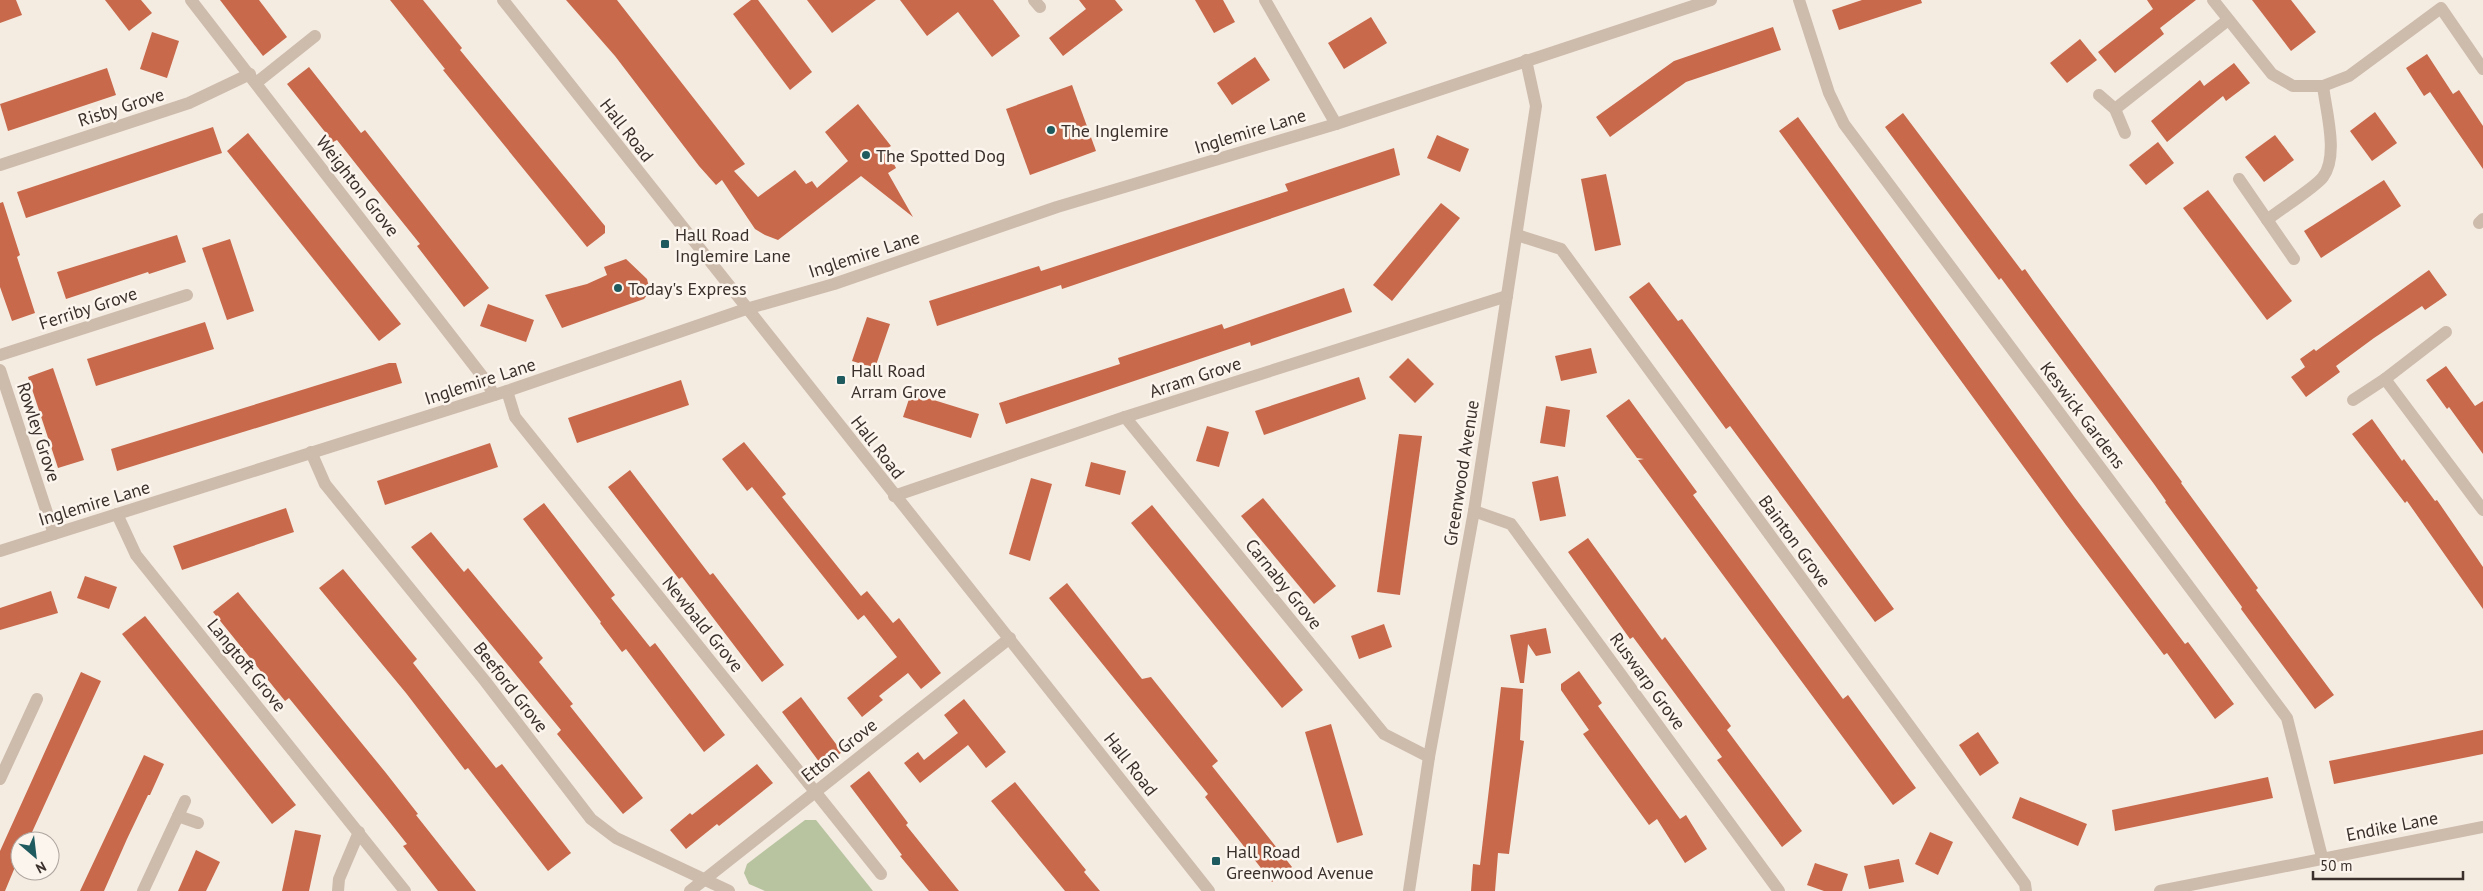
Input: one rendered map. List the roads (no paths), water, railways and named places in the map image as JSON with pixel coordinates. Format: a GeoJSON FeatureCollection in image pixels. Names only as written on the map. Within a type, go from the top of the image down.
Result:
{"type":"FeatureCollection","features":[{"type":"Feature","properties":{"kind":"street","name":"Weighton Grove"},"geometry":{"type":"LineString","coordinates":[[191,0],[486,381],[494,395]]}},
{"type":"Feature","properties":{"kind":"street","name":"Hall Road"},"geometry":{"type":"LineString","coordinates":[[503,0],[894,496],[1010,638],[1209,891]]}},
{"type":"Feature","properties":{"kind":"street"},"geometry":{"type":"LineString","coordinates":[[1264,0],[1336,124]]}},
{"type":"Feature","properties":{"kind":"street","name":"Inglemire Lane"},"geometry":{"type":"LineString","coordinates":[[0,551],[507,391],[746,309],[834,284],[1057,207],[1336,124],[1710,0]]}},
{"type":"Feature","properties":{"kind":"street","name":"Keswick Gardens"},"geometry":{"type":"LineString","coordinates":[[1799,0],[1829,93],[1844,124],[2287,718],[2322,857]]}},
{"type":"Feature","properties":{"kind":"street"},"geometry":{"type":"LineString","coordinates":[[2213,0],[2272,74],[2293,86],[2323,86],[2349,76],[2439,4],[2483,69]]}},
{"type":"Feature","properties":{"kind":"street"},"geometry":{"type":"LineString","coordinates":[[2115,109],[2228,20]]}},
{"type":"Feature","properties":{"kind":"street","name":"Risby Grove"},"geometry":{"type":"LineString","coordinates":[[0,165],[253,79],[315,36]]}},
{"type":"Feature","properties":{"kind":"street","name":"Greenwood Avenue"},"geometry":{"type":"LineString","coordinates":[[1409,891],[1429,757],[1474,510],[1536,106],[1526,60]]}},
{"type":"Feature","properties":{"kind":"street"},"geometry":{"type":"LineString","coordinates":[[2267,220],[2322,179],[2328,168],[2331,152],[2323,86]]}},
{"type":"Feature","properties":{"kind":"street"},"geometry":{"type":"LineString","coordinates":[[2099,95],[2115,109],[2125,133]]}},
{"type":"Feature","properties":{"kind":"street"},"geometry":{"type":"LineString","coordinates":[[2239,180],[2294,259]]}},
{"type":"Feature","properties":{"kind":"street","name":"Bainton Grove"},"geometry":{"type":"LineString","coordinates":[[1517,235],[1561,249],[2025,884],[2026,891]]}},
{"type":"Feature","properties":{"kind":"street","name":"Ferriby Grove"},"geometry":{"type":"LineString","coordinates":[[0,355],[187,295]]}},
{"type":"Feature","properties":{"kind":"street","name":"Arram Grove"},"geometry":{"type":"LineString","coordinates":[[894,496],[1125,417],[1507,296]]}},
{"type":"Feature","properties":{"kind":"street"},"geometry":{"type":"LineString","coordinates":[[2353,400],[2385,379],[2446,332]]}},
{"type":"Feature","properties":{"kind":"street","name":"Rowley Grove"},"geometry":{"type":"LineString","coordinates":[[0,370],[54,534]]}},
{"type":"Feature","properties":{"kind":"street"},"geometry":{"type":"LineString","coordinates":[[2385,379],[2483,510]]}},
{"type":"Feature","properties":{"kind":"street","name":"Newbald Grove"},"geometry":{"type":"LineString","coordinates":[[507,391],[515,417],[881,874]]}},
{"type":"Feature","properties":{"kind":"street","name":"Carnaby Grove"},"geometry":{"type":"LineString","coordinates":[[1125,417],[1384,734],[1429,757]]}},
{"type":"Feature","properties":{"kind":"street","name":"Beeford Grove"},"geometry":{"type":"LineString","coordinates":[[311,452],[325,484],[485,681],[591,819],[616,838],[730,891]]}},
{"type":"Feature","properties":{"kind":"street","name":"Ruswarp Grove"},"geometry":{"type":"LineString","coordinates":[[1474,510],[1511,524],[1779,891]]}},
{"type":"Feature","properties":{"kind":"street","name":"Langtoft Grove"},"geometry":{"type":"LineString","coordinates":[[117,514],[136,555],[405,891]]}},
{"type":"Feature","properties":{"kind":"street","name":"Etton Grove"},"geometry":{"type":"LineString","coordinates":[[690,891],[1010,638]]}},
{"type":"Feature","properties":{"kind":"street"},"geometry":{"type":"LineString","coordinates":[[0,779],[36,699]]}},
{"type":"Feature","properties":{"kind":"street"},"geometry":{"type":"LineString","coordinates":[[143,891],[184,801]]}},
{"type":"Feature","properties":{"kind":"street"},"geometry":{"type":"LineString","coordinates":[[178,816],[198,823]]}},
{"type":"Feature","properties":{"kind":"street","name":"Endike Lane"},"geometry":{"type":"LineString","coordinates":[[2160,891],[2322,857],[2483,827]]}},
{"type":"Feature","properties":{"kind":"street"},"geometry":{"type":"LineString","coordinates":[[338,891],[339,878],[359,832]]}},
{"type":"Feature","properties":{"kind":"place","name":"The Inglemire"},"geometry":{"type":"Point","coordinates":[1051,130]}},
{"type":"Feature","properties":{"kind":"place","name":"The Spotted Dog"},"geometry":{"type":"Point","coordinates":[866,155]}},
{"type":"Feature","properties":{"kind":"place","name":"Hall Road Inglemire Lane"},"geometry":{"type":"Point","coordinates":[665,244]}},
{"type":"Feature","properties":{"kind":"place","name":"Today's Express"},"geometry":{"type":"Point","coordinates":[618,288]}},
{"type":"Feature","properties":{"kind":"place","name":"Hall Road Arram Grove"},"geometry":{"type":"Point","coordinates":[841,380]}},
{"type":"Feature","properties":{"kind":"place","name":"Hall Road Greenwood Avenue"},"geometry":{"type":"Point","coordinates":[1216,861]}}]}
